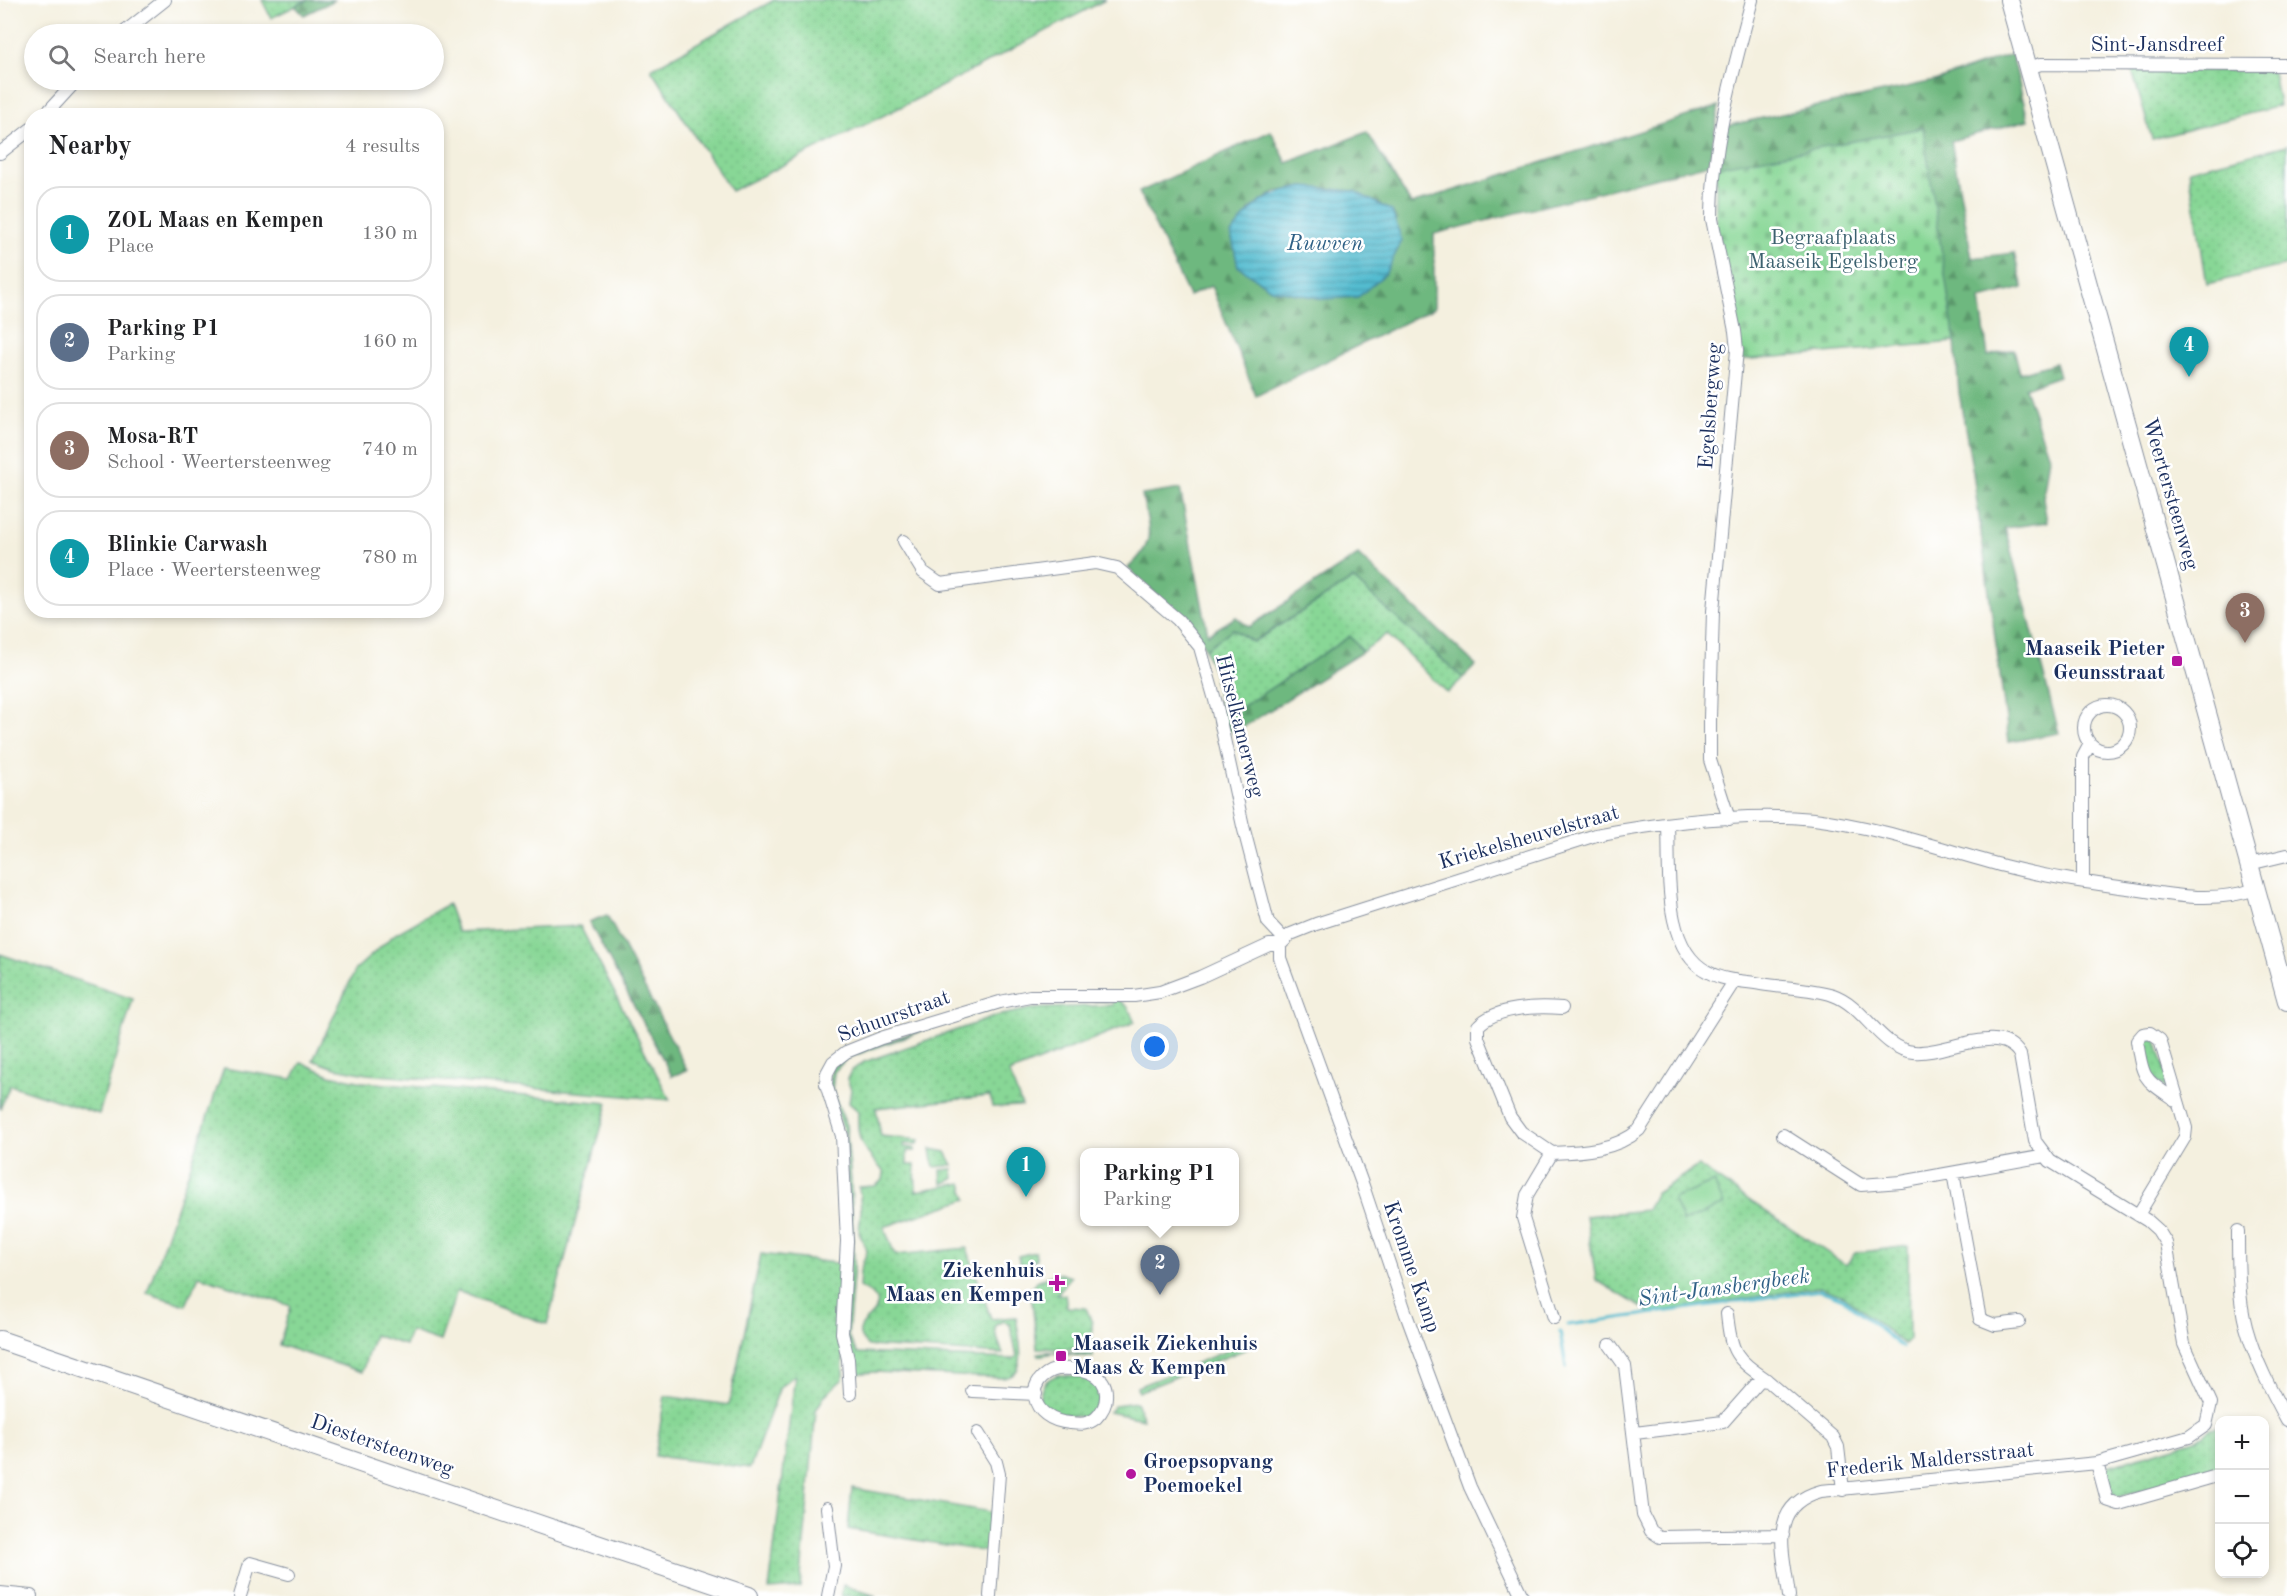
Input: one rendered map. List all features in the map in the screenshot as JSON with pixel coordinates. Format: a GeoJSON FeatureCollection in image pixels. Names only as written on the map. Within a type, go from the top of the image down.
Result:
{"type":"FeatureCollection","features":[{"type":"Feature","properties":{"kind":"main road","name":"Weertersteenweg"},"geometry":{"type":"LineString","coordinates":[[2009,0],[2287,1001]]}},
{"type":"Feature","properties":{"kind":"main road","name":"Diestersteenweg"},"geometry":{"type":"LineString","coordinates":[[0,1340],[749,1596]]}},
{"type":"Feature","properties":{"kind":"street"},"geometry":{"type":"LineString","coordinates":[[135,24],[165,0]]}},
{"type":"Feature","properties":{"kind":"street","name":"Egelsbergweg"},"geometry":{"type":"LineString","coordinates":[[1730,819],[1710,760],[1710,718],[1713,611],[1737,350],[1712,219],[1712,204],[1719,134],[1752,0]]}},
{"type":"Feature","properties":{"kind":"street","name":"Sint-Jansdreef"},"geometry":{"type":"LineString","coordinates":[[2028,68],[2041,64],[2287,65]]}},
{"type":"Feature","properties":{"kind":"street"},"geometry":{"type":"LineString","coordinates":[[51,108],[68,90]]}},
{"type":"Feature","properties":{"kind":"street"},"geometry":{"type":"LineString","coordinates":[[0,153],[24,134]]}},
{"type":"Feature","properties":{"kind":"street","name":"Hitselkamerweg"},"geometry":{"type":"LineString","coordinates":[[904,541],[923,572],[940,584],[1095,563],[1117,568],[1178,620],[1200,647],[1217,707],[1243,826],[1268,922],[1282,942]]}},
{"type":"Feature","properties":{"kind":"street"},"geometry":{"type":"LineString","coordinates":[[2083,881],[2083,757],[2090,744]]}},
{"type":"Feature","properties":{"kind":"street","name":"Kriekelsheuvelstraat"},"geometry":{"type":"LineString","coordinates":[[1282,942],[1316,924],[1588,838],[1632,828],[1730,819],[1814,819],[1907,837],[2007,866],[2083,881],[2201,898],[2230,896],[2256,889]]}},
{"type":"Feature","properties":{"kind":"street"},"geometry":{"type":"LineString","coordinates":[[1668,825],[1671,918],[1677,933],[1695,962],[1706,972],[1735,980],[1832,995],[1849,1003],[1893,1045],[1904,1051],[1929,1051],[2001,1039],[2010,1042],[2020,1055],[2035,1141],[2045,1156],[1875,1186],[1861,1185],[1783,1135]]}},
{"type":"Feature","properties":{"kind":"street"},"geometry":{"type":"LineString","coordinates":[[2249,864],[2287,855]]}},
{"type":"Feature","properties":{"kind":"street","name":"Schuurstraat"},"geometry":{"type":"LineString","coordinates":[[850,1394],[848,1359],[842,1333],[847,1241],[842,1136],[826,1084],[832,1062],[846,1052],[881,1038],[1000,1002],[1030,996],[1134,996],[1160,993],[1269,945],[1282,942]]}},
{"type":"Feature","properties":{"kind":"street","name":"Kromme Kamp"},"geometry":{"type":"LineString","coordinates":[[1282,942],[1280,958],[1421,1354],[1470,1487],[1522,1596]]}},
{"type":"Feature","properties":{"kind":"street"},"geometry":{"type":"LineString","coordinates":[[1562,1008],[1507,1012],[1487,1016],[1478,1026],[1478,1038],[1510,1117],[1521,1132],[1552,1153],[1615,1145],[1627,1140],[1639,1130],[1735,980]]}},
{"type":"Feature","properties":{"kind":"street"},"geometry":{"type":"LineString","coordinates":[[2138,1215],[2185,1137],[2186,1128],[2160,1040],[2150,1033],[2143,1034],[2136,1041],[2142,1073],[2148,1082],[2178,1102]]}},
{"type":"Feature","properties":{"kind":"street"},"geometry":{"type":"LineString","coordinates":[[1552,1153],[1527,1195],[1523,1218],[1554,1318]]}},
{"type":"Feature","properties":{"kind":"street","name":"Frederik Maldersstraat"},"geometry":{"type":"LineString","coordinates":[[1789,1596],[1782,1523],[1787,1510],[1805,1495],[2097,1463],[2189,1437],[2214,1423],[2211,1402],[2184,1344],[2166,1243],[2158,1230],[2045,1156]]}},
{"type":"Feature","properties":{"kind":"street"},"geometry":{"type":"LineString","coordinates":[[1953,1173],[1980,1319],[1995,1324],[2019,1322]]}},
{"type":"Feature","properties":{"kind":"street"},"geometry":{"type":"LineString","coordinates":[[2238,1231],[2240,1286],[2246,1327],[2260,1367],[2287,1420]]}},
{"type":"Feature","properties":{"kind":"street"},"geometry":{"type":"LineString","coordinates":[[1727,1314],[1730,1343],[1746,1365],[1833,1437],[1838,1447],[1843,1490]]}},
{"type":"Feature","properties":{"kind":"street"},"geometry":{"type":"LineString","coordinates":[[1610,1345],[1625,1366],[1635,1433],[1643,1515],[1651,1531],[1660,1537],[1783,1535]]}},
{"type":"Feature","properties":{"kind":"street"},"geometry":{"type":"LineString","coordinates":[[1063,1368],[1086,1371],[1098,1377],[1103,1383],[1106,1397],[1102,1410],[1096,1418],[1078,1424],[1055,1422],[1046,1417],[1037,1405],[1036,1394],[1043,1376],[1053,1370],[1063,1368]]}},
{"type":"Feature","properties":{"kind":"street"},"geometry":{"type":"LineString","coordinates":[[1635,1433],[1723,1422],[1760,1380],[1768,1381]]}},
{"type":"Feature","properties":{"kind":"street"},"geometry":{"type":"LineString","coordinates":[[972,1391],[1036,1394]]}},
{"type":"Feature","properties":{"kind":"street"},"geometry":{"type":"LineString","coordinates":[[978,1433],[996,1462],[999,1474],[990,1596]]}},
{"type":"Feature","properties":{"kind":"street"},"geometry":{"type":"LineString","coordinates":[[2097,1463],[2104,1494],[2108,1500],[2119,1504],[2215,1476]]}},
{"type":"Feature","properties":{"kind":"street"},"geometry":{"type":"LineString","coordinates":[[827,1508],[834,1566],[828,1596]]}},
{"type":"Feature","properties":{"kind":"street"},"geometry":{"type":"LineString","coordinates":[[240,1596],[250,1563],[289,1574]]}},
{"type":"Feature","properties":{"kind":"street"},"geometry":{"type":"LineString","coordinates":[[0,1593],[31,1596]]}},
{"type":"Feature","properties":{"kind":"green space"},"geometry":{"type":"Polygon","coordinates":[[[262,0],[308,0],[271,18],[262,0]]]}},
{"type":"Feature","properties":{"kind":"green space"},"geometry":{"type":"Polygon","coordinates":[[[308,0],[335,0],[304,15],[295,6],[308,0]]]}},
{"type":"Feature","properties":{"kind":"green space"},"geometry":{"type":"Polygon","coordinates":[[[774,0],[1105,0],[927,94],[731,191],[651,69],[774,0]]]}},
{"type":"Feature","properties":{"kind":"green space"},"geometry":{"type":"Polygon","coordinates":[[[2012,54],[2028,120],[1951,141],[1972,258],[2014,253],[2023,288],[1980,299],[1988,356],[2014,349],[2020,373],[2055,363],[2059,376],[2025,388],[2049,457],[2043,498],[2047,522],[2005,528],[2059,733],[2009,742],[1973,473],[1959,393],[1955,342],[1716,167],[1726,126],[1934,81],[2012,54]]]}},
{"type":"Feature","properties":{"kind":"green space"},"geometry":{"type":"Polygon","coordinates":[[[2132,70],[2273,71],[2279,106],[2152,139],[2132,70]]]}},
{"type":"Feature","properties":{"kind":"green space"},"geometry":{"type":"Polygon","coordinates":[[[1719,106],[1709,164],[1434,234],[1434,308],[1256,396],[1211,286],[1189,296],[1139,192],[1271,131],[1287,163],[1367,132],[1411,204],[1719,106]],[[1304,187],[1275,192],[1249,210],[1238,266],[1271,289],[1324,299],[1304,187]]]}},
{"type":"Feature","properties":{"kind":"green space","name":"Begraafplaats Maaseik Egelsberg"},"geometry":{"type":"Polygon","coordinates":[[[1923,128],[1955,342],[1741,360],[1716,223],[1716,167],[1923,128]]]}},
{"type":"Feature","properties":{"kind":"green space"},"geometry":{"type":"Polygon","coordinates":[[[2287,145],[2287,265],[2207,284],[2189,170],[2287,145]]]}},
{"type":"Feature","properties":{"kind":"green space"},"geometry":{"type":"Polygon","coordinates":[[[1180,489],[1208,634],[1236,617],[1249,627],[1358,555],[1476,665],[1463,678],[1353,579],[1253,642],[1233,629],[1205,649],[1196,631],[1128,568],[1147,543],[1148,527],[1142,495],[1180,489]]]}},
{"type":"Feature","properties":{"kind":"green space"},"geometry":{"type":"Polygon","coordinates":[[[1353,579],[1463,678],[1447,693],[1387,634],[1362,652],[1350,637],[1230,716],[1205,649],[1233,629],[1253,642],[1353,579]]]}},
{"type":"Feature","properties":{"kind":"green space"},"geometry":{"type":"Polygon","coordinates":[[[1350,636],[1362,652],[1234,733],[1225,728],[1214,679],[1230,715],[1350,636]]]}},
{"type":"Feature","properties":{"kind":"green space"},"geometry":{"type":"Polygon","coordinates":[[[448,904],[458,932],[580,926],[670,1100],[367,1074],[335,1068],[313,1060],[356,969],[395,934],[448,904]]]}},
{"type":"Feature","properties":{"kind":"green space"},"geometry":{"type":"Polygon","coordinates":[[[607,915],[687,1070],[672,1076],[589,922],[607,915]]]}},
{"type":"Feature","properties":{"kind":"green space"},"geometry":{"type":"Polygon","coordinates":[[[0,954],[133,999],[99,1114],[10,1085],[0,1109],[0,954]]]}},
{"type":"Feature","properties":{"kind":"green space"},"geometry":{"type":"Polygon","coordinates":[[[1029,998],[1118,999],[1128,1007],[1135,1022],[1009,1073],[1022,1106],[992,1107],[990,1096],[876,1108],[881,1136],[919,1140],[918,1144],[904,1144],[904,1147],[915,1148],[915,1151],[907,1151],[907,1165],[915,1165],[916,1191],[962,1183],[967,1199],[884,1227],[895,1255],[967,1248],[991,1319],[1016,1317],[1021,1354],[1017,1371],[1011,1376],[1002,1378],[874,1372],[856,1374],[845,1334],[851,1247],[845,1134],[828,1085],[832,1067],[848,1054],[996,1005],[1029,998]],[[1037,1001],[993,1008],[847,1058],[834,1072],[832,1090],[846,1125],[851,1181],[854,1265],[848,1336],[857,1353],[1013,1359],[1017,1356],[1010,1324],[1003,1321],[996,1325],[995,1332],[1003,1354],[868,1346],[861,1337],[860,1329],[876,1309],[877,1302],[873,1295],[859,1287],[860,1271],[867,1251],[859,1232],[861,1209],[859,1187],[875,1186],[883,1180],[884,1172],[862,1145],[858,1131],[858,1111],[849,1103],[851,1089],[847,1079],[851,1071],[864,1062],[997,1016],[1030,1009],[1113,1005],[1113,1001],[1037,1001]]]}},
{"type":"Feature","properties":{"kind":"green space"},"geometry":{"type":"Polygon","coordinates":[[[2145,1036],[2156,1040],[2170,1086],[2167,1089],[2149,1076],[2140,1041],[2145,1036]]]}},
{"type":"Feature","properties":{"kind":"green space"},"geometry":{"type":"Polygon","coordinates":[[[301,1062],[330,1075],[363,1082],[608,1103],[547,1324],[457,1291],[440,1341],[410,1331],[405,1345],[374,1335],[362,1372],[279,1345],[291,1306],[199,1276],[186,1305],[147,1293],[224,1068],[292,1079],[301,1062]]]}},
{"type":"Feature","properties":{"kind":"green space"},"geometry":{"type":"Polygon","coordinates":[[[931,1149],[946,1152],[953,1165],[934,1167],[931,1149]]]}},
{"type":"Feature","properties":{"kind":"green space"},"geometry":{"type":"Polygon","coordinates":[[[1698,1166],[1846,1265],[1855,1253],[1908,1246],[1909,1339],[1904,1344],[1843,1296],[1820,1287],[1651,1313],[1596,1280],[1586,1216],[1647,1210],[1655,1194],[1698,1166]]]}},
{"type":"Feature","properties":{"kind":"green space"},"geometry":{"type":"Polygon","coordinates":[[[953,1169],[954,1179],[942,1184],[941,1170],[953,1169]]]}},
{"type":"Feature","properties":{"kind":"green space"},"geometry":{"type":"Polygon","coordinates":[[[1714,1182],[1724,1205],[1683,1222],[1673,1199],[1714,1182]]]}},
{"type":"Feature","properties":{"kind":"green space"},"geometry":{"type":"Polygon","coordinates":[[[1035,1252],[1037,1259],[1021,1267],[1018,1256],[1035,1252]]]}},
{"type":"Feature","properties":{"kind":"green space"},"geometry":{"type":"Polygon","coordinates":[[[761,1254],[843,1264],[843,1379],[825,1395],[816,1410],[800,1588],[769,1590],[795,1375],[780,1387],[750,1468],[655,1456],[665,1396],[729,1405],[761,1254]]]}},
{"type":"Feature","properties":{"kind":"green space"},"geometry":{"type":"Polygon","coordinates":[[[1058,1273],[1071,1277],[1057,1294],[1065,1295],[1067,1307],[1086,1308],[1092,1323],[1092,1350],[1037,1348],[1031,1291],[1036,1281],[1058,1273]]]}},
{"type":"Feature","properties":{"kind":"green space"},"geometry":{"type":"Polygon","coordinates":[[[1256,1339],[1249,1348],[1138,1392],[1137,1387],[1256,1339]]]}},
{"type":"Feature","properties":{"kind":"green space"},"geometry":{"type":"Polygon","coordinates":[[[1046,1352],[1093,1354],[1093,1357],[1053,1353],[1038,1356],[1038,1353],[1046,1352]]]}},
{"type":"Feature","properties":{"kind":"green space"},"geometry":{"type":"Polygon","coordinates":[[[1058,1375],[1084,1378],[1095,1384],[1101,1396],[1093,1413],[1082,1417],[1050,1413],[1039,1400],[1041,1390],[1044,1384],[1058,1375]]]}},
{"type":"Feature","properties":{"kind":"green space"},"geometry":{"type":"Polygon","coordinates":[[[1136,1402],[1143,1419],[1109,1412],[1115,1405],[1136,1402]]]}},
{"type":"Feature","properties":{"kind":"green space"},"geometry":{"type":"Polygon","coordinates":[[[2215,1428],[2215,1471],[2119,1497],[2109,1494],[2104,1470],[2108,1466],[2195,1440],[2210,1429],[2215,1428]]]}},
{"type":"Feature","properties":{"kind":"green space"},"geometry":{"type":"Polygon","coordinates":[[[852,1488],[991,1512],[988,1552],[848,1529],[852,1488]]]}},
{"type":"Feature","properties":{"kind":"green space"},"geometry":{"type":"Polygon","coordinates":[[[843,1585],[876,1596],[841,1596],[843,1585]]]}},
{"type":"Feature","properties":{"kind":"water","name":"Ruwven"},"geometry":{"type":"Polygon","coordinates":[[[1304,187],[1354,191],[1392,211],[1402,241],[1385,274],[1358,297],[1324,299],[1271,289],[1238,266],[1231,234],[1239,223],[1262,201],[1280,193],[1304,187]]]}},
{"type":"Feature","properties":{"kind":"waterway","name":"Sint-Jansbergbeek"},"geometry":{"type":"LineString","coordinates":[[1568,1325],[1820,1290],[1843,1299],[1902,1347]]}},
{"type":"Feature","properties":{"kind":"waterway","name":"Sint-Jansbergbeek"},"geometry":{"type":"LineString","coordinates":[[1560,1331],[1566,1367]]}},
{"type":"Feature","properties":{"kind":"place","name":"Blinkie Carwash"},"geometry":{"type":"Point","coordinates":[2189,377]}},
{"type":"Feature","properties":{"kind":"place","name":"Mosa-RT"},"geometry":{"type":"Point","coordinates":[2245,643]}},
{"type":"Feature","properties":{"kind":"place","name":"Maaseik Pieter Geunsstraat"},"geometry":{"type":"Point","coordinates":[2177,661]}},
{"type":"Feature","properties":{"kind":"place","name":"ZOL Maas en Kempen"},"geometry":{"type":"Point","coordinates":[1026,1197]}},
{"type":"Feature","properties":{"kind":"place","name":"Ziekenhuis Maas en Kempen"},"geometry":{"type":"Point","coordinates":[1057,1283]}},
{"type":"Feature","properties":{"kind":"place","name":"Parking P1"},"geometry":{"type":"Point","coordinates":[1160,1295]}},
{"type":"Feature","properties":{"kind":"place","name":"Maaseik Ziekenhuis Maas & Kempen"},"geometry":{"type":"Point","coordinates":[1061,1356]}},
{"type":"Feature","properties":{"kind":"place","name":"Groepsopvang Poemoekel"},"geometry":{"type":"Point","coordinates":[1131,1474]}}]}
